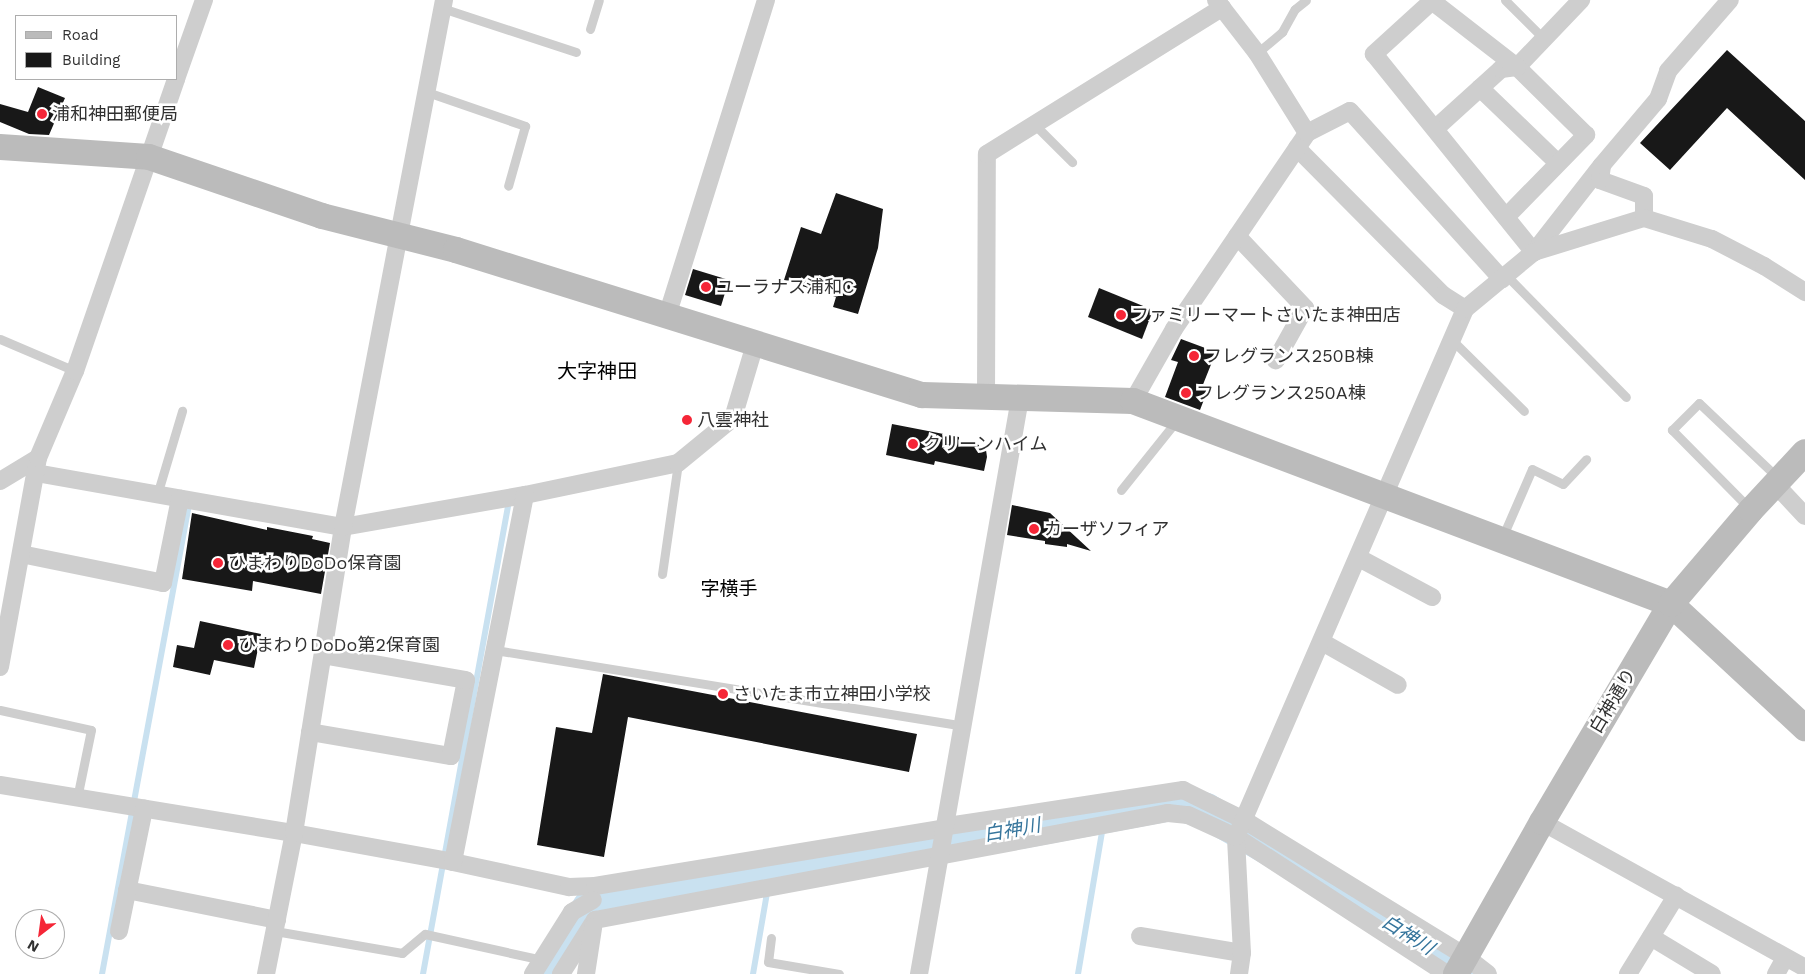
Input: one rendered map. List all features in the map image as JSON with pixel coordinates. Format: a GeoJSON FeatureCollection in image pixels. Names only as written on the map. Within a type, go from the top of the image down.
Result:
{"type":"FeatureCollection","features":[{"type":"Feature","properties":{"kind":"street"},"geometry":{"type":"LineString","coordinates":[[178,73],[204,0]]}},
{"type":"Feature","properties":{"kind":"street"},"geometry":{"type":"LineString","coordinates":[[667,316],[766,0]]}},
{"type":"Feature","properties":{"kind":"street"},"geometry":{"type":"LineString","coordinates":[[1436,128],[1501,69],[1517,67],[1582,0]]}},
{"type":"Feature","properties":{"kind":"street"},"geometry":{"type":"LineString","coordinates":[[1240,974],[1242,953],[1240,829],[1466,310],[1534,252],[1602,165],[1658,99],[1668,71],[1730,0]]}},
{"type":"Feature","properties":{"kind":"street"},"geometry":{"type":"LineString","coordinates":[[1506,217],[1586,135],[1517,67],[1432,1],[1374,54],[1436,128],[1506,217],[1534,252]]}},
{"type":"Feature","properties":{"kind":"street"},"geometry":{"type":"LineString","coordinates":[[266,974],[294,833],[343,527],[443,4]]}},
{"type":"Feature","properties":{"kind":"street"},"geometry":{"type":"LineString","coordinates":[[986,397],[987,154],[1219,4],[1258,53],[1307,133]]}},
{"type":"Feature","properties":{"kind":"street"},"geometry":{"type":"LineString","coordinates":[[0,667],[37,466],[75,371],[176,80]]}},
{"type":"Feature","properties":{"kind":"street"},"geometry":{"type":"LineString","coordinates":[[1480,88],[1558,163]]}},
{"type":"Feature","properties":{"kind":"street"},"geometry":{"type":"LineString","coordinates":[[1133,401],[1174,329],[1307,133],[1350,111],[1504,277]]}},
{"type":"Feature","properties":{"kind":"street"},"geometry":{"type":"LineString","coordinates":[[0,147],[149,157],[322,216],[456,250],[922,395],[1133,401],[1671,604],[1805,728]]}},
{"type":"Feature","properties":{"kind":"street"},"geometry":{"type":"LineString","coordinates":[[1297,148],[1443,295],[1466,310]]}},
{"type":"Feature","properties":{"kind":"street"},"geometry":{"type":"LineString","coordinates":[[1602,165],[1600,180],[1644,196],[1644,218]]}},
{"type":"Feature","properties":{"kind":"street"},"geometry":{"type":"LineString","coordinates":[[1534,252],[1644,218],[1712,239],[1764,266],[1805,292]]}},
{"type":"Feature","properties":{"kind":"street"},"geometry":{"type":"LineString","coordinates":[[1237,236],[1305,308],[1276,360]]}},
{"type":"Feature","properties":{"kind":"street"},"geometry":{"type":"LineString","coordinates":[[0,481],[37,466],[157,495],[343,527],[525,495],[678,463],[733,418],[755,344]]}},
{"type":"Feature","properties":{"kind":"street"},"geometry":{"type":"LineString","coordinates":[[919,974],[1020,398]]}},
{"type":"Feature","properties":{"kind":"street","name":"白神通り"},"geometry":{"type":"LineString","coordinates":[[1458,967],[1671,604],[1751,510],[1805,452]]}},
{"type":"Feature","properties":{"kind":"street"},"geometry":{"type":"LineString","coordinates":[[1778,482],[1805,516]]}},
{"type":"Feature","properties":{"kind":"street"},"geometry":{"type":"LineString","coordinates":[[453,862],[525,495]]}},
{"type":"Feature","properties":{"kind":"street"},"geometry":{"type":"LineString","coordinates":[[21,554],[162,583],[180,499]]}},
{"type":"Feature","properties":{"kind":"street"},"geometry":{"type":"LineString","coordinates":[[1359,558],[1432,597]]}},
{"type":"Feature","properties":{"kind":"street"},"geometry":{"type":"LineString","coordinates":[[1322,642],[1398,685]]}},
{"type":"Feature","properties":{"kind":"street"},"geometry":{"type":"LineString","coordinates":[[310,732],[452,756],[466,680],[323,655]]}},
{"type":"Feature","properties":{"kind":"street"},"geometry":{"type":"LineString","coordinates":[[0,785],[294,833],[453,862],[594,893],[948,826],[1183,790],[1240,829],[1458,967],[1488,974]]}},
{"type":"Feature","properties":{"kind":"street"},"geometry":{"type":"LineString","coordinates":[[119,931],[144,809]]}},
{"type":"Feature","properties":{"kind":"street"},"geometry":{"type":"LineString","coordinates":[[561,974],[595,920],[1168,814],[1188,815],[1240,829],[1458,967]]}},
{"type":"Feature","properties":{"kind":"street"},"geometry":{"type":"LineString","coordinates":[[1542,822],[1805,968]]}},
{"type":"Feature","properties":{"kind":"street"},"geometry":{"type":"LineString","coordinates":[[127,890],[276,925]]}},
{"type":"Feature","properties":{"kind":"street"},"geometry":{"type":"LineString","coordinates":[[586,974],[595,920],[594,893]]}},
{"type":"Feature","properties":{"kind":"street"},"geometry":{"type":"LineString","coordinates":[[538,967],[572,912],[594,893]]}},
{"type":"Feature","properties":{"kind":"street"},"geometry":{"type":"LineString","coordinates":[[1628,974],[1676,896]]}},
{"type":"Feature","properties":{"kind":"street"},"geometry":{"type":"LineString","coordinates":[[1140,936],[1242,953]]}},
{"type":"Feature","properties":{"kind":"street"},"geometry":{"type":"LineString","coordinates":[[1651,937],[1712,974]]}},
{"type":"Feature","properties":{"kind":"street"},"geometry":{"type":"LineString","coordinates":[[1776,974],[1786,958]]}},
{"type":"Feature","properties":{"kind":"lane"},"geometry":{"type":"LineString","coordinates":[[590,29],[599,0]]}},
{"type":"Feature","properties":{"kind":"lane"},"geometry":{"type":"LineString","coordinates":[[1258,53],[1282,32],[1296,9],[1306,0]]}},
{"type":"Feature","properties":{"kind":"lane"},"geometry":{"type":"LineString","coordinates":[[1505,0],[1544,39]]}},
{"type":"Feature","properties":{"kind":"lane"},"geometry":{"type":"LineString","coordinates":[[443,4],[576,52]]}},
{"type":"Feature","properties":{"kind":"lane"},"geometry":{"type":"LineString","coordinates":[[426,92],[524,126],[508,186]]}},
{"type":"Feature","properties":{"kind":"lane"},"geometry":{"type":"LineString","coordinates":[[1034,124],[1072,162]]}},
{"type":"Feature","properties":{"kind":"lane"},"geometry":{"type":"LineString","coordinates":[[1504,277],[1626,397]]}},
{"type":"Feature","properties":{"kind":"lane"},"geometry":{"type":"LineString","coordinates":[[0,339],[75,371]]}},
{"type":"Feature","properties":{"kind":"lane"},"geometry":{"type":"LineString","coordinates":[[1452,340],[1524,411]]}},
{"type":"Feature","properties":{"kind":"lane"},"geometry":{"type":"LineString","coordinates":[[1751,510],[1672,430],[1699,402],[1778,482]]}},
{"type":"Feature","properties":{"kind":"lane"},"geometry":{"type":"LineString","coordinates":[[157,495],[182,411]]}},
{"type":"Feature","properties":{"kind":"lane"},"geometry":{"type":"LineString","coordinates":[[1121,490],[1179,418]]}},
{"type":"Feature","properties":{"kind":"lane"},"geometry":{"type":"LineString","coordinates":[[1501,540],[1532,470],[1563,484],[1586,459]]}},
{"type":"Feature","properties":{"kind":"lane"},"geometry":{"type":"LineString","coordinates":[[662,574],[678,463]]}},
{"type":"Feature","properties":{"kind":"lane"},"geometry":{"type":"LineString","coordinates":[[495,650],[963,726]]}},
{"type":"Feature","properties":{"kind":"lane"},"geometry":{"type":"LineString","coordinates":[[0,710],[91,730],[77,798]]}},
{"type":"Feature","properties":{"kind":"lane"},"geometry":{"type":"LineString","coordinates":[[276,925],[402,953],[425,934],[538,967]]}},
{"type":"Feature","properties":{"kind":"lane"},"geometry":{"type":"LineString","coordinates":[[771,938],[768,962],[839,974]]}},
{"type":"Feature","properties":{"kind":"building"},"geometry":{"type":"Polygon","coordinates":[[[1727,50],[1805,121],[1805,180],[1727,108],[1670,170],[1640,143],[1727,50]]]}},
{"type":"Feature","properties":{"kind":"building"},"geometry":{"type":"Polygon","coordinates":[[[38,87],[65,98],[49,135],[29,134],[0,122],[0,104],[28,112],[38,87]]]}},
{"type":"Feature","properties":{"kind":"building"},"geometry":{"type":"Polygon","coordinates":[[[836,193],[883,209],[878,248],[858,314],[833,307],[836,297],[784,280],[801,227],[821,234],[836,193]]]}},
{"type":"Feature","properties":{"kind":"building","name":"ユーラナス浦和C"},"geometry":{"type":"Polygon","coordinates":[[[693,269],[729,280],[721,306],[685,295],[693,269]]]}},
{"type":"Feature","properties":{"kind":"building"},"geometry":{"type":"Polygon","coordinates":[[[1099,288],[1153,310],[1142,339],[1088,317],[1099,288]]]}},
{"type":"Feature","properties":{"kind":"building"},"geometry":{"type":"Polygon","coordinates":[[[1181,339],[1216,352],[1202,387],[1208,389],[1200,410],[1165,397],[1178,362],[1171,360],[1181,339]]]}},
{"type":"Feature","properties":{"kind":"building"},"geometry":{"type":"Polygon","coordinates":[[[892,424],[959,437],[959,440],[979,445],[978,449],[986,450],[987,457],[984,471],[935,461],[934,465],[886,455],[892,424]]]}},
{"type":"Feature","properties":{"kind":"building","name":"カーザソフィア"},"geometry":{"type":"Polygon","coordinates":[[[1012,505],[1050,513],[1091,551],[1067,544],[1067,547],[1045,544],[1045,541],[1007,535],[1012,505]]]}},
{"type":"Feature","properties":{"kind":"building"},"geometry":{"type":"Polygon","coordinates":[[[192,513],[267,530],[267,527],[313,536],[312,539],[330,543],[321,594],[253,581],[252,591],[182,579],[192,513]]]}},
{"type":"Feature","properties":{"kind":"building"},"geometry":{"type":"Polygon","coordinates":[[[200,621],[261,634],[254,668],[214,660],[210,675],[173,667],[177,645],[194,648],[200,621]]]}},
{"type":"Feature","properties":{"kind":"building"},"geometry":{"type":"Polygon","coordinates":[[[603,674],[917,734],[909,772],[628,717],[604,857],[537,845],[556,727],[592,733],[603,674]]]}},
{"type":"Feature","properties":{"kind":"waterway"},"geometry":{"type":"LineString","coordinates":[[102,974],[189,505]]}},
{"type":"Feature","properties":{"kind":"waterway"},"geometry":{"type":"LineString","coordinates":[[423,974],[508,507]]}},
{"type":"Feature","properties":{"kind":"waterway","name":"白神川"},"geometry":{"type":"LineString","coordinates":[[548,974],[590,908],[618,896],[910,846],[1020,831],[1175,802],[1206,811],[1272,849],[1469,974]]}},
{"type":"Feature","properties":{"kind":"waterway"},"geometry":{"type":"LineString","coordinates":[[1078,974],[1105,815]]}},
{"type":"Feature","properties":{"kind":"waterway"},"geometry":{"type":"LineString","coordinates":[[753,974],[771,870]]}},
{"type":"Feature","properties":{"kind":"place","name":"浦和神田郵便局"},"geometry":{"type":"Point","coordinates":[42,114]}},
{"type":"Feature","properties":{"kind":"place","name":"ユーラナス浦和C"},"geometry":{"type":"Point","coordinates":[706,287]}},
{"type":"Feature","properties":{"kind":"place","name":"ファミリーマートさいたま神田店"},"geometry":{"type":"Point","coordinates":[1121,315]}},
{"type":"Feature","properties":{"kind":"place","name":"フレグランス250B棟"},"geometry":{"type":"Point","coordinates":[1194,356]}},
{"type":"Feature","properties":{"kind":"place","name":"フレグランス250A棟"},"geometry":{"type":"Point","coordinates":[1186,393]}},
{"type":"Feature","properties":{"kind":"place","name":"八雲神社"},"geometry":{"type":"Point","coordinates":[687,420]}},
{"type":"Feature","properties":{"kind":"place","name":"クリーンハイム"},"geometry":{"type":"Point","coordinates":[913,444]}},
{"type":"Feature","properties":{"kind":"place","name":"カーザソフィア"},"geometry":{"type":"Point","coordinates":[1034,529]}},
{"type":"Feature","properties":{"kind":"place","name":"ひまわりDoDo保育園"},"geometry":{"type":"Point","coordinates":[218,563]}},
{"type":"Feature","properties":{"kind":"place","name":"ひまわりDoDo第2保育園"},"geometry":{"type":"Point","coordinates":[228,645]}},
{"type":"Feature","properties":{"kind":"place","name":"さいたま市立神田小学校"},"geometry":{"type":"Point","coordinates":[723,694]}},
{"type":"Feature","properties":{"kind":"district","name":"大字神田"},"geometry":{"type":"Point","coordinates":[597,371]}},
{"type":"Feature","properties":{"kind":"district","name":"字横手"},"geometry":{"type":"Point","coordinates":[729,589]}}]}
